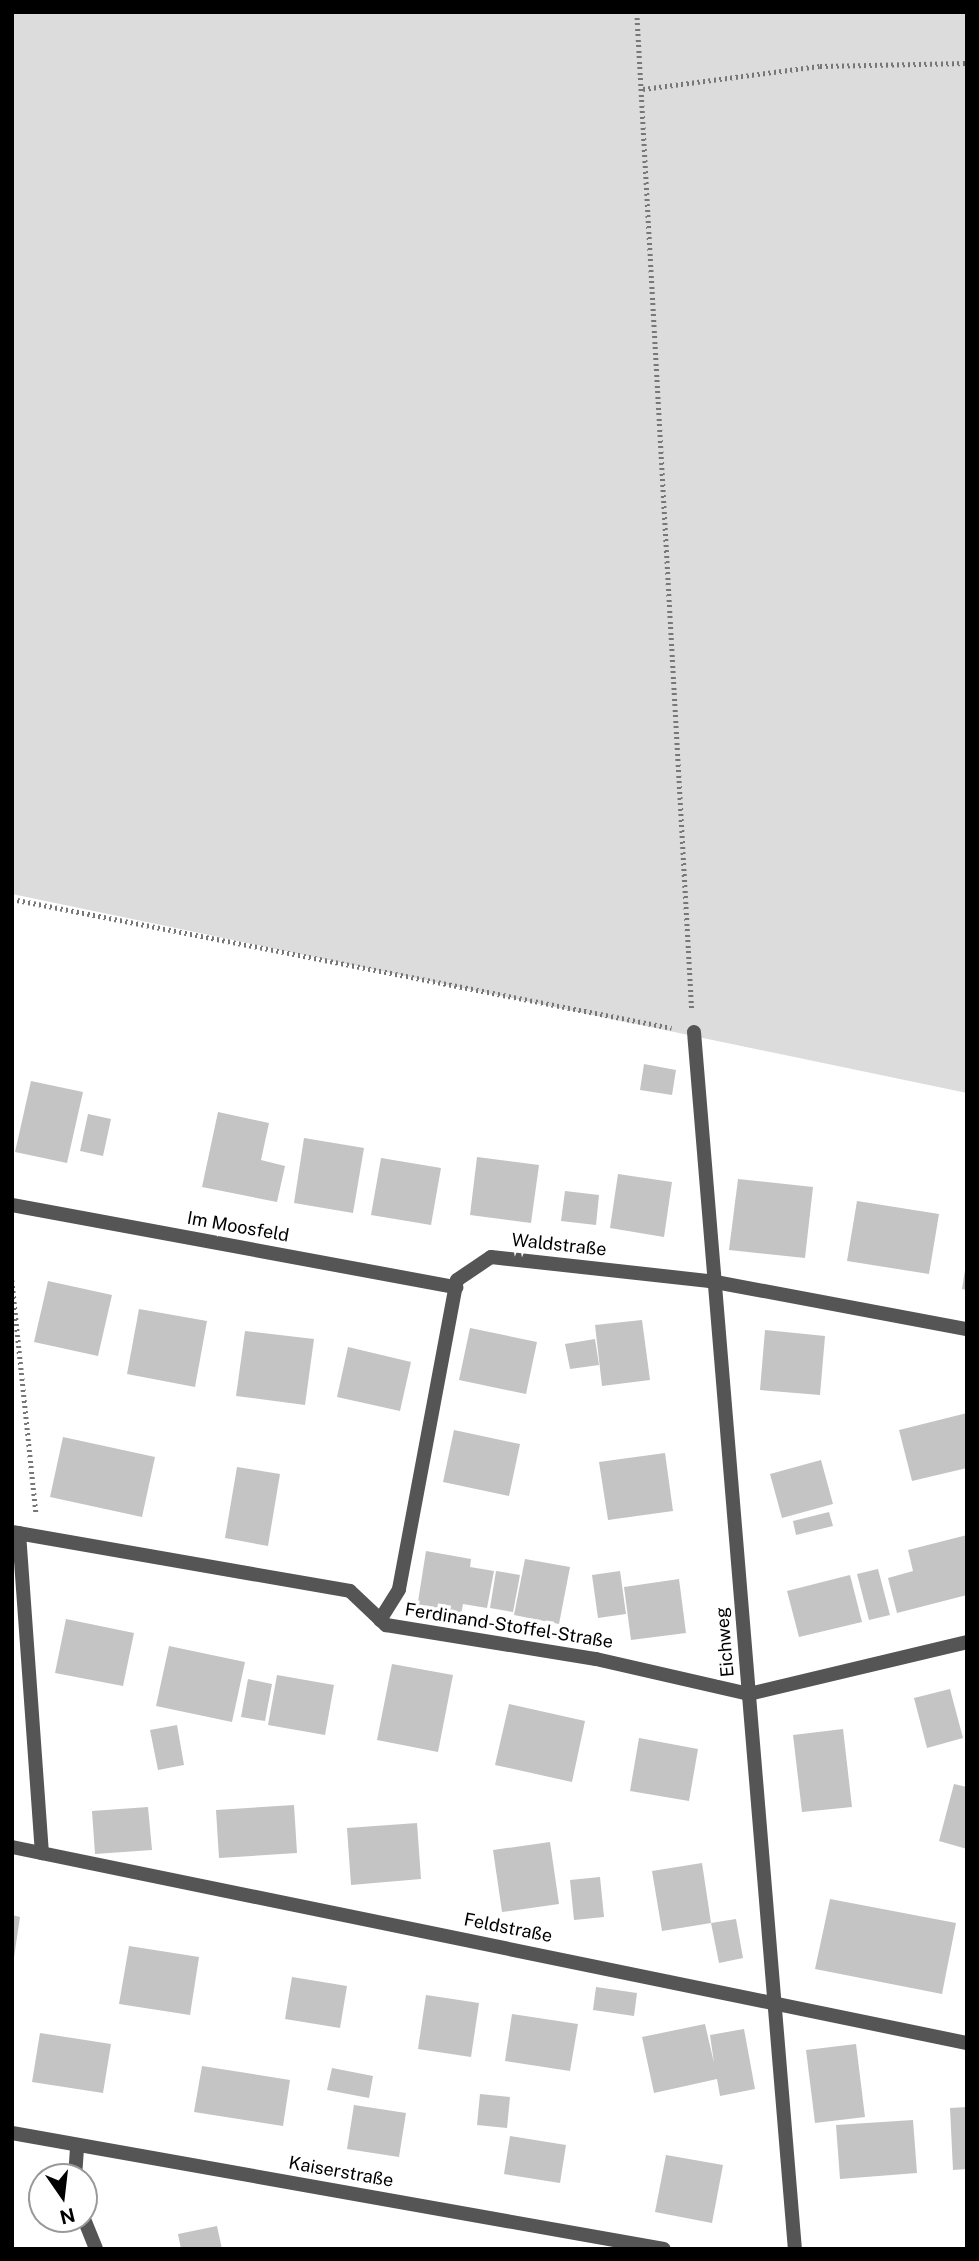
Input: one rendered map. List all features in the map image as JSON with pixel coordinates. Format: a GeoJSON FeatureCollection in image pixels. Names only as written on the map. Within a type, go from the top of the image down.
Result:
{"type":"FeatureCollection","features":[{"type":"Feature","properties":{"kind":"street","name":"Eichweg"},"geometry":{"type":"LineString","coordinates":[[694,1032],[710,1281],[749,1694],[795,2249]]}},
{"type":"Feature","properties":{"kind":"street","name":"Im Moosfeld"},"geometry":{"type":"LineString","coordinates":[[12,1205],[456,1287]]}},
{"type":"Feature","properties":{"kind":"street","name":"Waldstraße"},"geometry":{"type":"LineString","coordinates":[[456,1287],[491,1257],[710,1281],[967,1329]]}},
{"type":"Feature","properties":{"kind":"street"},"geometry":{"type":"LineString","coordinates":[[380,1620],[399,1589],[456,1287]]}},
{"type":"Feature","properties":{"kind":"street"},"geometry":{"type":"LineString","coordinates":[[21,1533],[42,1853]]}},
{"type":"Feature","properties":{"kind":"street","name":"Ferdinand-Stoffel-Straße"},"geometry":{"type":"LineString","coordinates":[[21,1533],[350,1591],[380,1620],[749,1694],[967,1642]]}},
{"type":"Feature","properties":{"kind":"street","name":"Feldstraße"},"geometry":{"type":"LineString","coordinates":[[12,1847],[967,2043]]}},
{"type":"Feature","properties":{"kind":"street","name":"Kaiserstraße"},"geometry":{"type":"LineString","coordinates":[[12,2133],[664,2249]]}},
{"type":"Feature","properties":{"kind":"street"},"geometry":{"type":"LineString","coordinates":[[76,2163],[77,2145]]}},
{"type":"Feature","properties":{"kind":"path"},"geometry":{"type":"LineString","coordinates":[[12,899],[694,1032],[637,12]]}},
{"type":"Feature","properties":{"kind":"path"},"geometry":{"type":"LineString","coordinates":[[643,89],[820,66],[967,63]]}},
{"type":"Feature","properties":{"kind":"path"},"geometry":{"type":"LineString","coordinates":[[12,1280],[32,1434],[21,1533]]}},
{"type":"Feature","properties":{"kind":"shaded area"},"geometry":{"type":"Polygon","coordinates":[[[12,12],[967,12],[967,1093],[12,894],[12,12]]]}},
{"type":"Feature","properties":{"kind":"building"},"geometry":{"type":"Polygon","coordinates":[[[644,1064],[676,1070],[672,1095],[640,1090],[644,1064]]]}},
{"type":"Feature","properties":{"kind":"building"},"geometry":{"type":"Polygon","coordinates":[[[31,1081],[83,1092],[67,1163],[15,1152],[31,1081]]]}},
{"type":"Feature","properties":{"kind":"building"},"geometry":{"type":"Polygon","coordinates":[[[218,1112],[269,1123],[261,1160],[285,1166],[277,1202],[202,1187],[218,1112]]]}},
{"type":"Feature","properties":{"kind":"building"},"geometry":{"type":"Polygon","coordinates":[[[88,1114],[111,1119],[103,1156],[80,1151],[88,1114]]]}},
{"type":"Feature","properties":{"kind":"building"},"geometry":{"type":"Polygon","coordinates":[[[304,1138],[364,1148],[353,1213],[294,1203],[304,1138]]]}},
{"type":"Feature","properties":{"kind":"building"},"geometry":{"type":"Polygon","coordinates":[[[477,1157],[539,1165],[531,1223],[470,1215],[477,1157]]]}},
{"type":"Feature","properties":{"kind":"building"},"geometry":{"type":"Polygon","coordinates":[[[381,1158],[441,1168],[431,1225],[371,1215],[381,1158]]]}},
{"type":"Feature","properties":{"kind":"building"},"geometry":{"type":"Polygon","coordinates":[[[618,1174],[672,1182],[664,1237],[610,1228],[618,1174]]]}},
{"type":"Feature","properties":{"kind":"building"},"geometry":{"type":"Polygon","coordinates":[[[738,1179],[813,1187],[805,1258],[729,1250],[738,1179]]]}},
{"type":"Feature","properties":{"kind":"building"},"geometry":{"type":"Polygon","coordinates":[[[565,1191],[599,1195],[596,1225],[561,1221],[565,1191]]]}},
{"type":"Feature","properties":{"kind":"building"},"geometry":{"type":"Polygon","coordinates":[[[857,1201],[939,1214],[929,1274],[847,1261],[857,1201]]]}},
{"type":"Feature","properties":{"kind":"building"},"geometry":{"type":"Polygon","coordinates":[[[967,1270],[967,1290],[962,1289],[967,1270]]]}},
{"type":"Feature","properties":{"kind":"building"},"geometry":{"type":"Polygon","coordinates":[[[48,1281],[112,1295],[98,1356],[34,1342],[48,1281]]]}},
{"type":"Feature","properties":{"kind":"building"},"geometry":{"type":"Polygon","coordinates":[[[139,1309],[207,1321],[195,1387],[127,1374],[139,1309]]]}},
{"type":"Feature","properties":{"kind":"building"},"geometry":{"type":"Polygon","coordinates":[[[642,1320],[650,1380],[602,1386],[595,1325],[642,1320]]]}},
{"type":"Feature","properties":{"kind":"building"},"geometry":{"type":"Polygon","coordinates":[[[470,1328],[537,1342],[526,1394],[459,1380],[470,1328]]]}},
{"type":"Feature","properties":{"kind":"building"},"geometry":{"type":"Polygon","coordinates":[[[765,1330],[825,1336],[820,1395],[760,1390],[765,1330]]]}},
{"type":"Feature","properties":{"kind":"building"},"geometry":{"type":"Polygon","coordinates":[[[245,1331],[314,1339],[305,1405],[236,1396],[245,1331]]]}},
{"type":"Feature","properties":{"kind":"building"},"geometry":{"type":"Polygon","coordinates":[[[595,1339],[599,1365],[570,1369],[565,1344],[595,1339]]]}},
{"type":"Feature","properties":{"kind":"building"},"geometry":{"type":"Polygon","coordinates":[[[348,1347],[411,1362],[400,1411],[337,1397],[348,1347]]]}},
{"type":"Feature","properties":{"kind":"building"},"geometry":{"type":"Polygon","coordinates":[[[967,1413],[967,1468],[912,1481],[899,1430],[967,1413]]]}},
{"type":"Feature","properties":{"kind":"building"},"geometry":{"type":"Polygon","coordinates":[[[454,1430],[520,1444],[509,1496],[443,1482],[454,1430]]]}},
{"type":"Feature","properties":{"kind":"building"},"geometry":{"type":"Polygon","coordinates":[[[63,1437],[155,1457],[142,1517],[50,1497],[63,1437]]]}},
{"type":"Feature","properties":{"kind":"building"},"geometry":{"type":"Polygon","coordinates":[[[665,1453],[673,1511],[608,1520],[599,1462],[665,1453]]]}},
{"type":"Feature","properties":{"kind":"building"},"geometry":{"type":"Polygon","coordinates":[[[821,1460],[833,1504],[782,1518],[770,1474],[821,1460]]]}},
{"type":"Feature","properties":{"kind":"building"},"geometry":{"type":"Polygon","coordinates":[[[237,1467],[280,1474],[268,1546],[225,1538],[237,1467]]]}},
{"type":"Feature","properties":{"kind":"building"},"geometry":{"type":"Polygon","coordinates":[[[829,1512],[833,1526],[796,1535],[793,1521],[829,1512]]]}},
{"type":"Feature","properties":{"kind":"building"},"geometry":{"type":"Polygon","coordinates":[[[967,1535],[967,1595],[897,1613],[888,1578],[913,1571],[908,1550],[967,1535]]]}},
{"type":"Feature","properties":{"kind":"building"},"geometry":{"type":"Polygon","coordinates":[[[426,1551],[471,1559],[470,1567],[494,1571],[487,1608],[463,1604],[461,1615],[417,1608],[426,1551]]]}},
{"type":"Feature","properties":{"kind":"building"},"geometry":{"type":"Polygon","coordinates":[[[525,1559],[570,1567],[559,1624],[514,1615],[525,1559]]]}},
{"type":"Feature","properties":{"kind":"building"},"geometry":{"type":"Polygon","coordinates":[[[878,1569],[890,1615],[869,1620],[857,1574],[878,1569]]]}},
{"type":"Feature","properties":{"kind":"building"},"geometry":{"type":"Polygon","coordinates":[[[496,1571],[520,1575],[513,1612],[490,1608],[496,1571]]]}},
{"type":"Feature","properties":{"kind":"building"},"geometry":{"type":"Polygon","coordinates":[[[620,1571],[626,1614],[598,1618],[592,1575],[620,1571]]]}},
{"type":"Feature","properties":{"kind":"building"},"geometry":{"type":"Polygon","coordinates":[[[850,1575],[862,1622],[799,1637],[787,1591],[850,1575]]]}},
{"type":"Feature","properties":{"kind":"building"},"geometry":{"type":"Polygon","coordinates":[[[679,1579],[686,1633],[631,1640],[624,1587],[679,1579]]]}},
{"type":"Feature","properties":{"kind":"building"},"geometry":{"type":"Polygon","coordinates":[[[66,1619],[134,1633],[123,1686],[55,1673],[66,1619]]]}},
{"type":"Feature","properties":{"kind":"building"},"geometry":{"type":"Polygon","coordinates":[[[169,1646],[245,1662],[232,1722],[156,1706],[169,1646]]]}},
{"type":"Feature","properties":{"kind":"building"},"geometry":{"type":"Polygon","coordinates":[[[392,1664],[453,1675],[438,1752],[377,1740],[392,1664]]]}},
{"type":"Feature","properties":{"kind":"building"},"geometry":{"type":"Polygon","coordinates":[[[277,1675],[334,1685],[325,1735],[268,1725],[277,1675]]]}},
{"type":"Feature","properties":{"kind":"building"},"geometry":{"type":"Polygon","coordinates":[[[248,1679],[272,1684],[265,1721],[241,1717],[248,1679]]]}},
{"type":"Feature","properties":{"kind":"building"},"geometry":{"type":"Polygon","coordinates":[[[950,1689],[963,1738],[927,1748],[914,1698],[950,1689]]]}},
{"type":"Feature","properties":{"kind":"building"},"geometry":{"type":"Polygon","coordinates":[[[509,1704],[585,1721],[572,1782],[495,1765],[509,1704]]]}},
{"type":"Feature","properties":{"kind":"building"},"geometry":{"type":"Polygon","coordinates":[[[177,1725],[184,1765],[158,1770],[150,1730],[177,1725]]]}},
{"type":"Feature","properties":{"kind":"building"},"geometry":{"type":"Polygon","coordinates":[[[843,1729],[852,1807],[802,1812],[793,1735],[843,1729]]]}},
{"type":"Feature","properties":{"kind":"building"},"geometry":{"type":"Polygon","coordinates":[[[639,1738],[698,1749],[689,1801],[630,1791],[639,1738]]]}},
{"type":"Feature","properties":{"kind":"building"},"geometry":{"type":"Polygon","coordinates":[[[954,1784],[967,1787],[967,1849],[939,1841],[954,1784]]]}},
{"type":"Feature","properties":{"kind":"building"},"geometry":{"type":"Polygon","coordinates":[[[294,1805],[297,1853],[219,1858],[216,1810],[294,1805]]]}},
{"type":"Feature","properties":{"kind":"building"},"geometry":{"type":"Polygon","coordinates":[[[148,1807],[152,1850],[95,1854],[92,1811],[148,1807]]]}},
{"type":"Feature","properties":{"kind":"building"},"geometry":{"type":"Polygon","coordinates":[[[417,1823],[421,1879],[351,1885],[347,1828],[417,1823]]]}},
{"type":"Feature","properties":{"kind":"building"},"geometry":{"type":"Polygon","coordinates":[[[550,1842],[559,1904],[502,1912],[493,1850],[550,1842]]]}},
{"type":"Feature","properties":{"kind":"building"},"geometry":{"type":"Polygon","coordinates":[[[702,1863],[711,1923],[662,1931],[652,1871],[702,1863]]]}},
{"type":"Feature","properties":{"kind":"building"},"geometry":{"type":"Polygon","coordinates":[[[600,1877],[604,1917],[574,1920],[570,1880],[600,1877]]]}},
{"type":"Feature","properties":{"kind":"building"},"geometry":{"type":"Polygon","coordinates":[[[830,1899],[956,1923],[942,1994],[815,1969],[830,1899]]]}},
{"type":"Feature","properties":{"kind":"building"},"geometry":{"type":"Polygon","coordinates":[[[12,1915],[20,1917],[14,1957],[12,1957],[12,1915]]]}},
{"type":"Feature","properties":{"kind":"building"},"geometry":{"type":"Polygon","coordinates":[[[736,1919],[743,1958],[719,1963],[711,1923],[736,1919]]]}},
{"type":"Feature","properties":{"kind":"building"},"geometry":{"type":"Polygon","coordinates":[[[129,1946],[199,1957],[190,2015],[119,2004],[129,1946]]]}},
{"type":"Feature","properties":{"kind":"building"},"geometry":{"type":"Polygon","coordinates":[[[292,1977],[347,1986],[340,2028],[285,2019],[292,1977]]]}},
{"type":"Feature","properties":{"kind":"building"},"geometry":{"type":"Polygon","coordinates":[[[596,1987],[637,1993],[634,2016],[593,2010],[596,1987]]]}},
{"type":"Feature","properties":{"kind":"building"},"geometry":{"type":"Polygon","coordinates":[[[426,1995],[479,2003],[471,2057],[418,2049],[426,1995]]]}},
{"type":"Feature","properties":{"kind":"building"},"geometry":{"type":"Polygon","coordinates":[[[512,2014],[578,2024],[570,2071],[505,2061],[512,2014]]]}},
{"type":"Feature","properties":{"kind":"building"},"geometry":{"type":"Polygon","coordinates":[[[705,2024],[714,2063],[710,2035],[744,2029],[755,2089],[720,2096],[717,2079],[654,2093],[642,2037],[705,2024]]]}},
{"type":"Feature","properties":{"kind":"building"},"geometry":{"type":"Polygon","coordinates":[[[40,2033],[111,2044],[103,2093],[32,2082],[40,2033]]]}},
{"type":"Feature","properties":{"kind":"building"},"geometry":{"type":"Polygon","coordinates":[[[856,2044],[865,2117],[815,2123],[806,2050],[856,2044]]]}},
{"type":"Feature","properties":{"kind":"building"},"geometry":{"type":"Polygon","coordinates":[[[202,2066],[290,2080],[283,2126],[194,2112],[202,2066]]]}},
{"type":"Feature","properties":{"kind":"building"},"geometry":{"type":"Polygon","coordinates":[[[332,2068],[373,2076],[369,2098],[327,2090],[332,2068]]]}},
{"type":"Feature","properties":{"kind":"building"},"geometry":{"type":"Polygon","coordinates":[[[480,2094],[510,2097],[507,2128],[477,2125],[480,2094]]]}},
{"type":"Feature","properties":{"kind":"building"},"geometry":{"type":"Polygon","coordinates":[[[354,2105],[406,2113],[399,2157],[347,2149],[354,2105]]]}},
{"type":"Feature","properties":{"kind":"building"},"geometry":{"type":"Polygon","coordinates":[[[967,2107],[967,2169],[953,2170],[950,2108],[967,2107]]]}},
{"type":"Feature","properties":{"kind":"building"},"geometry":{"type":"Polygon","coordinates":[[[913,2120],[917,2173],[840,2179],[836,2125],[913,2120]]]}},
{"type":"Feature","properties":{"kind":"building"},"geometry":{"type":"Polygon","coordinates":[[[510,2136],[566,2145],[560,2183],[504,2174],[510,2136]]]}},
{"type":"Feature","properties":{"kind":"building"},"geometry":{"type":"Polygon","coordinates":[[[666,2155],[723,2165],[712,2223],[655,2212],[666,2155]]]}},
{"type":"Feature","properties":{"kind":"building"},"geometry":{"type":"Polygon","coordinates":[[[217,2226],[222,2249],[181,2249],[178,2234],[217,2226]]]}}]}
